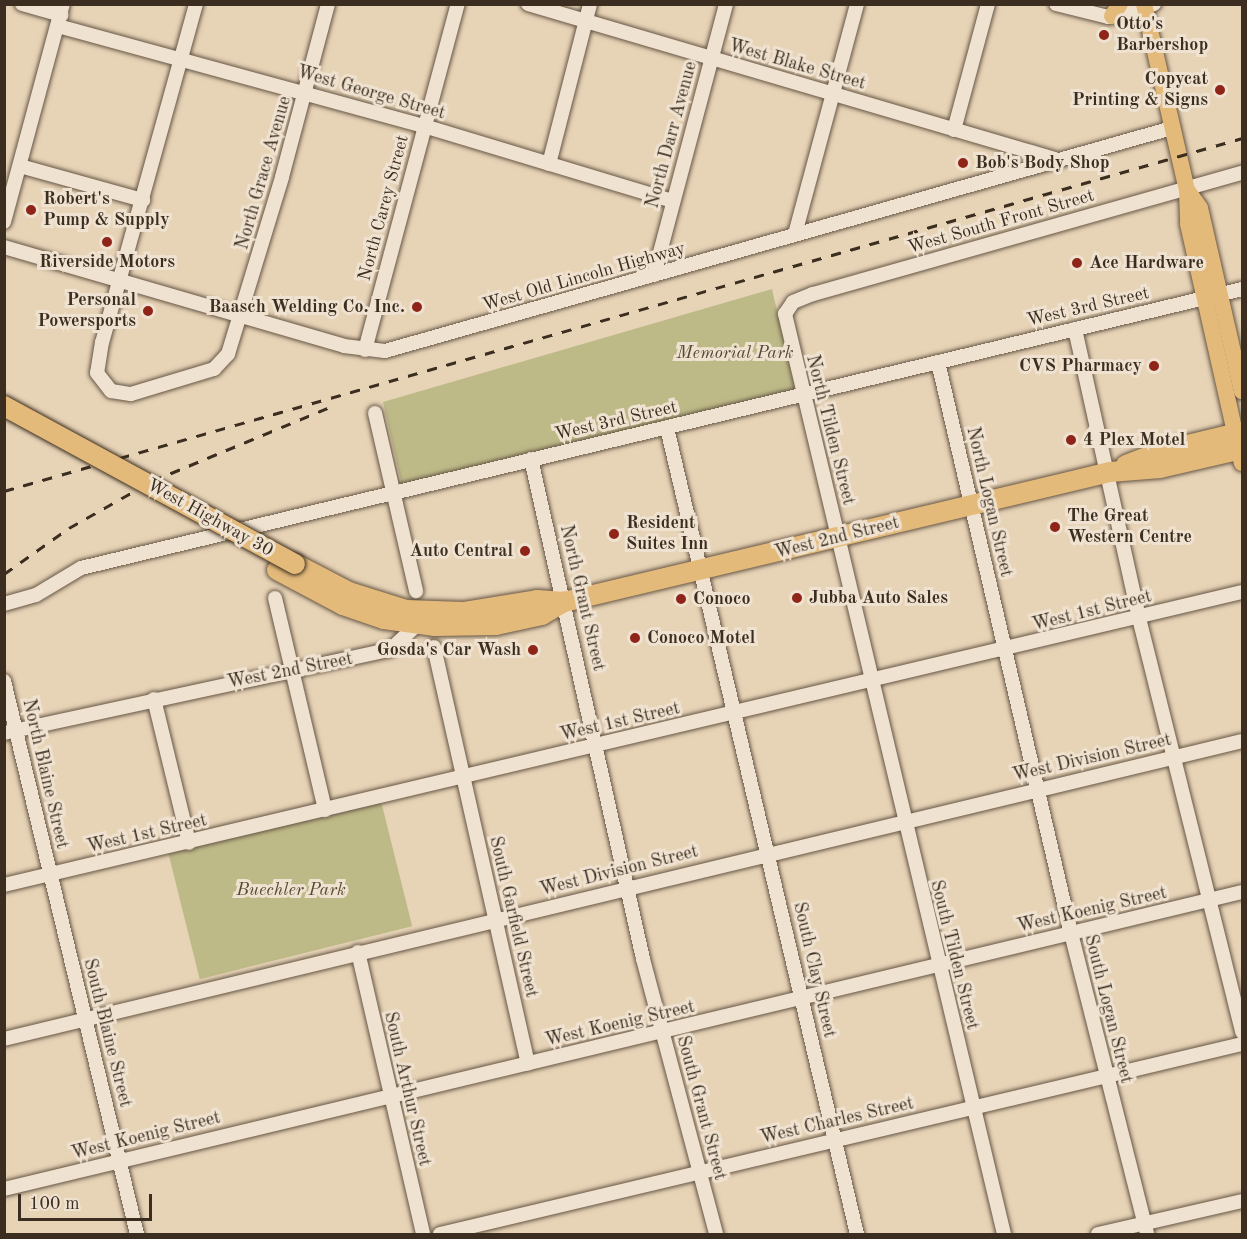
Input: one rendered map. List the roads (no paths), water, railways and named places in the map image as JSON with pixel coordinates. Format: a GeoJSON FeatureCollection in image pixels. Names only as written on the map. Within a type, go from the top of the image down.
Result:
{"type":"FeatureCollection","features":[{"type":"Feature","properties":{"kind":"highway","name":"West Highway 30"},"geometry":{"type":"LineString","coordinates":[[4,406],[286,567],[358,611],[419,618]]}},
{"type":"Feature","properties":{"kind":"highway","name":"West Highway 30"},"geometry":{"type":"LineString","coordinates":[[4,421],[286,567]]}},
{"type":"Feature","properties":{"kind":"highway","name":"West 2nd Street"},"geometry":{"type":"LineString","coordinates":[[419,618],[537,600],[564,602],[1110,472],[1167,466],[1241,445]]}},
{"type":"Feature","properties":{"kind":"main road"},"geometry":{"type":"LineString","coordinates":[[1147,5],[1172,128],[1188,190],[1200,208],[1212,296],[1241,445]]}},
{"type":"Feature","properties":{"kind":"main road"},"geometry":{"type":"LineString","coordinates":[[1212,296],[1242,391]]}},
{"type":"Feature","properties":{"kind":"street","name":"West George Street"},"geometry":{"type":"LineString","coordinates":[[22,4],[61,15],[182,60],[424,126],[673,201]]}},
{"type":"Feature","properties":{"kind":"street"},"geometry":{"type":"LineString","coordinates":[[121,280],[196,4]]}},
{"type":"Feature","properties":{"kind":"street","name":"North Grace Avenue"},"geometry":{"type":"LineString","coordinates":[[121,280],[98,372],[111,391],[131,393],[214,369],[228,354],[305,93],[328,4]]}},
{"type":"Feature","properties":{"kind":"street","name":"North Carey Street"},"geometry":{"type":"LineString","coordinates":[[365,351],[458,4]]}},
{"type":"Feature","properties":{"kind":"street","name":"West Blake Street"},"geometry":{"type":"LineString","coordinates":[[528,4],[1055,159]]}},
{"type":"Feature","properties":{"kind":"street"},"geometry":{"type":"LineString","coordinates":[[549,164],[590,4]]}},
{"type":"Feature","properties":{"kind":"street","name":"North Darr Avenue"},"geometry":{"type":"LineString","coordinates":[[654,275],[726,4]]}},
{"type":"Feature","properties":{"kind":"street"},"geometry":{"type":"LineString","coordinates":[[795,234],[857,4]]}},
{"type":"Feature","properties":{"kind":"street"},"geometry":{"type":"LineString","coordinates":[[954,130],[988,4]]}},
{"type":"Feature","properties":{"kind":"street"},"geometry":{"type":"LineString","coordinates":[[1056,4],[1101,17],[1116,10],[1147,5]]}},
{"type":"Feature","properties":{"kind":"street"},"geometry":{"type":"LineString","coordinates":[[4,222],[61,15]]}},
{"type":"Feature","properties":{"kind":"street","name":"West Old Lincoln Highway"},"geometry":{"type":"LineString","coordinates":[[4,247],[365,351],[396,350],[1055,159],[1172,128]]}},
{"type":"Feature","properties":{"kind":"street"},"geometry":{"type":"LineString","coordinates":[[20,166],[143,200]]}},
{"type":"Feature","properties":{"kind":"street","name":"West South Front Street"},"geometry":{"type":"LineString","coordinates":[[787,325],[785,314],[793,302],[813,294],[1242,173]]}},
{"type":"Feature","properties":{"kind":"street","name":"West 3rd Street"},"geometry":{"type":"LineString","coordinates":[[4,604],[42,593],[81,568],[393,491],[667,428],[1242,289]]}},
{"type":"Feature","properties":{"kind":"street","name":"North Tilden Street"},"geometry":{"type":"LineString","coordinates":[[787,325],[873,683]]}},
{"type":"Feature","properties":{"kind":"street"},"geometry":{"type":"LineString","coordinates":[[1074,328],[1110,472],[1139,618],[1242,1032]]}},
{"type":"Feature","properties":{"kind":"street","name":"North Logan Street"},"geometry":{"type":"LineString","coordinates":[[938,362],[1005,651]]}},
{"type":"Feature","properties":{"kind":"street"},"geometry":{"type":"LineString","coordinates":[[375,413],[416,591]]}},
{"type":"Feature","properties":{"kind":"street","name":"South Clay Street"},"geometry":{"type":"LineString","coordinates":[[667,428],[857,1234]]}},
{"type":"Feature","properties":{"kind":"street","name":"North Grant Street"},"geometry":{"type":"LineString","coordinates":[[531,459],[597,746]]}},
{"type":"Feature","properties":{"kind":"street","name":"West 1st Street"},"geometry":{"type":"LineString","coordinates":[[4,885],[873,683],[1242,592]]}},
{"type":"Feature","properties":{"kind":"street"},"geometry":{"type":"LineString","coordinates":[[275,598],[325,810]]}},
{"type":"Feature","properties":{"kind":"street","name":"West 2nd Street"},"geometry":{"type":"LineString","coordinates":[[10,732],[396,648],[419,618]]}},
{"type":"Feature","properties":{"kind":"street","name":"South Garfield Street"},"geometry":{"type":"LineString","coordinates":[[434,647],[461,777],[528,1064]]}},
{"type":"Feature","properties":{"kind":"street","name":"South Logan Street"},"geometry":{"type":"LineString","coordinates":[[1005,651],[1071,933],[1146,1229]]}},
{"type":"Feature","properties":{"kind":"street","name":"North Blaine Street"},"geometry":{"type":"LineString","coordinates":[[4,681],[10,732],[50,874]]}},
{"type":"Feature","properties":{"kind":"street","name":"South Tilden Street"},"geometry":{"type":"LineString","coordinates":[[873,683],[903,822],[1004,1234]]}},
{"type":"Feature","properties":{"kind":"street"},"geometry":{"type":"LineString","coordinates":[[154,699],[189,843]]}},
{"type":"Feature","properties":{"kind":"street","name":"West Division Street"},"geometry":{"type":"LineString","coordinates":[[4,1039],[626,887],[1242,741]]}},
{"type":"Feature","properties":{"kind":"street","name":"South Grant Street"},"geometry":{"type":"LineString","coordinates":[[597,746],[626,887],[662,1034],[716,1234]]}},
{"type":"Feature","properties":{"kind":"street","name":"South Blaine Street"},"geometry":{"type":"LineString","coordinates":[[50,874],[137,1234]]}},
{"type":"Feature","properties":{"kind":"street","name":"West Koenig Street"},"geometry":{"type":"LineString","coordinates":[[4,1189],[389,1096],[662,1034],[1242,892]]}},
{"type":"Feature","properties":{"kind":"street","name":"South Arthur Street"},"geometry":{"type":"LineString","coordinates":[[358,952],[389,1096],[423,1234]]}},
{"type":"Feature","properties":{"kind":"street","name":"West Charles Street"},"geometry":{"type":"LineString","coordinates":[[440,1234],[1242,1044]]}},
{"type":"Feature","properties":{"kind":"street"},"geometry":{"type":"LineString","coordinates":[[1098,1234],[1146,1229],[1242,1201]]}},
{"type":"Feature","properties":{"kind":"railway"},"geometry":{"type":"LineString","coordinates":[[4,491],[1242,138]]}},
{"type":"Feature","properties":{"kind":"railway"},"geometry":{"type":"LineString","coordinates":[[4,574],[69,528],[152,481],[332,406]]}},
{"type":"Feature","properties":{"kind":"place","name":"Otto's Barbershop"},"geometry":{"type":"Point","coordinates":[1104,35]}},
{"type":"Feature","properties":{"kind":"place","name":"Copycat Printing & Signs"},"geometry":{"type":"Point","coordinates":[1220,90]}},
{"type":"Feature","properties":{"kind":"place","name":"Bob's Body Shop"},"geometry":{"type":"Point","coordinates":[963,163]}},
{"type":"Feature","properties":{"kind":"place","name":"Robert's Pump & Supply"},"geometry":{"type":"Point","coordinates":[31,210]}},
{"type":"Feature","properties":{"kind":"place","name":"Riverside Motors"},"geometry":{"type":"Point","coordinates":[107,242]}},
{"type":"Feature","properties":{"kind":"place","name":"Ace Hardware"},"geometry":{"type":"Point","coordinates":[1077,263]}},
{"type":"Feature","properties":{"kind":"place","name":"Baasch Welding Co. Inc."},"geometry":{"type":"Point","coordinates":[417,307]}},
{"type":"Feature","properties":{"kind":"place","name":"Personal Powersports"},"geometry":{"type":"Point","coordinates":[148,311]}},
{"type":"Feature","properties":{"kind":"place","name":"CVS Pharmacy"},"geometry":{"type":"Point","coordinates":[1154,366]}},
{"type":"Feature","properties":{"kind":"place","name":"4 Plex Motel"},"geometry":{"type":"Point","coordinates":[1071,440]}},
{"type":"Feature","properties":{"kind":"place","name":"The Great Western Centre"},"geometry":{"type":"Point","coordinates":[1055,527]}},
{"type":"Feature","properties":{"kind":"place","name":"Resident Suites Inn"},"geometry":{"type":"Point","coordinates":[614,534]}},
{"type":"Feature","properties":{"kind":"place","name":"Auto Central"},"geometry":{"type":"Point","coordinates":[525,551]}},
{"type":"Feature","properties":{"kind":"place","name":"Jubba Auto Sales"},"geometry":{"type":"Point","coordinates":[797,598]}},
{"type":"Feature","properties":{"kind":"place","name":"Conoco"},"geometry":{"type":"Point","coordinates":[681,599]}},
{"type":"Feature","properties":{"kind":"place","name":"Conoco Motel"},"geometry":{"type":"Point","coordinates":[635,638]}},
{"type":"Feature","properties":{"kind":"place","name":"Gosda's Car Wash"},"geometry":{"type":"Point","coordinates":[533,650]}},
{"type":"Feature","properties":{"kind":"park label","name":"Memorial Park"},"geometry":{"type":"Point","coordinates":[735,353]}},
{"type":"Feature","properties":{"kind":"park label","name":"Buechler Park"},"geometry":{"type":"Point","coordinates":[291,890]}}]}
